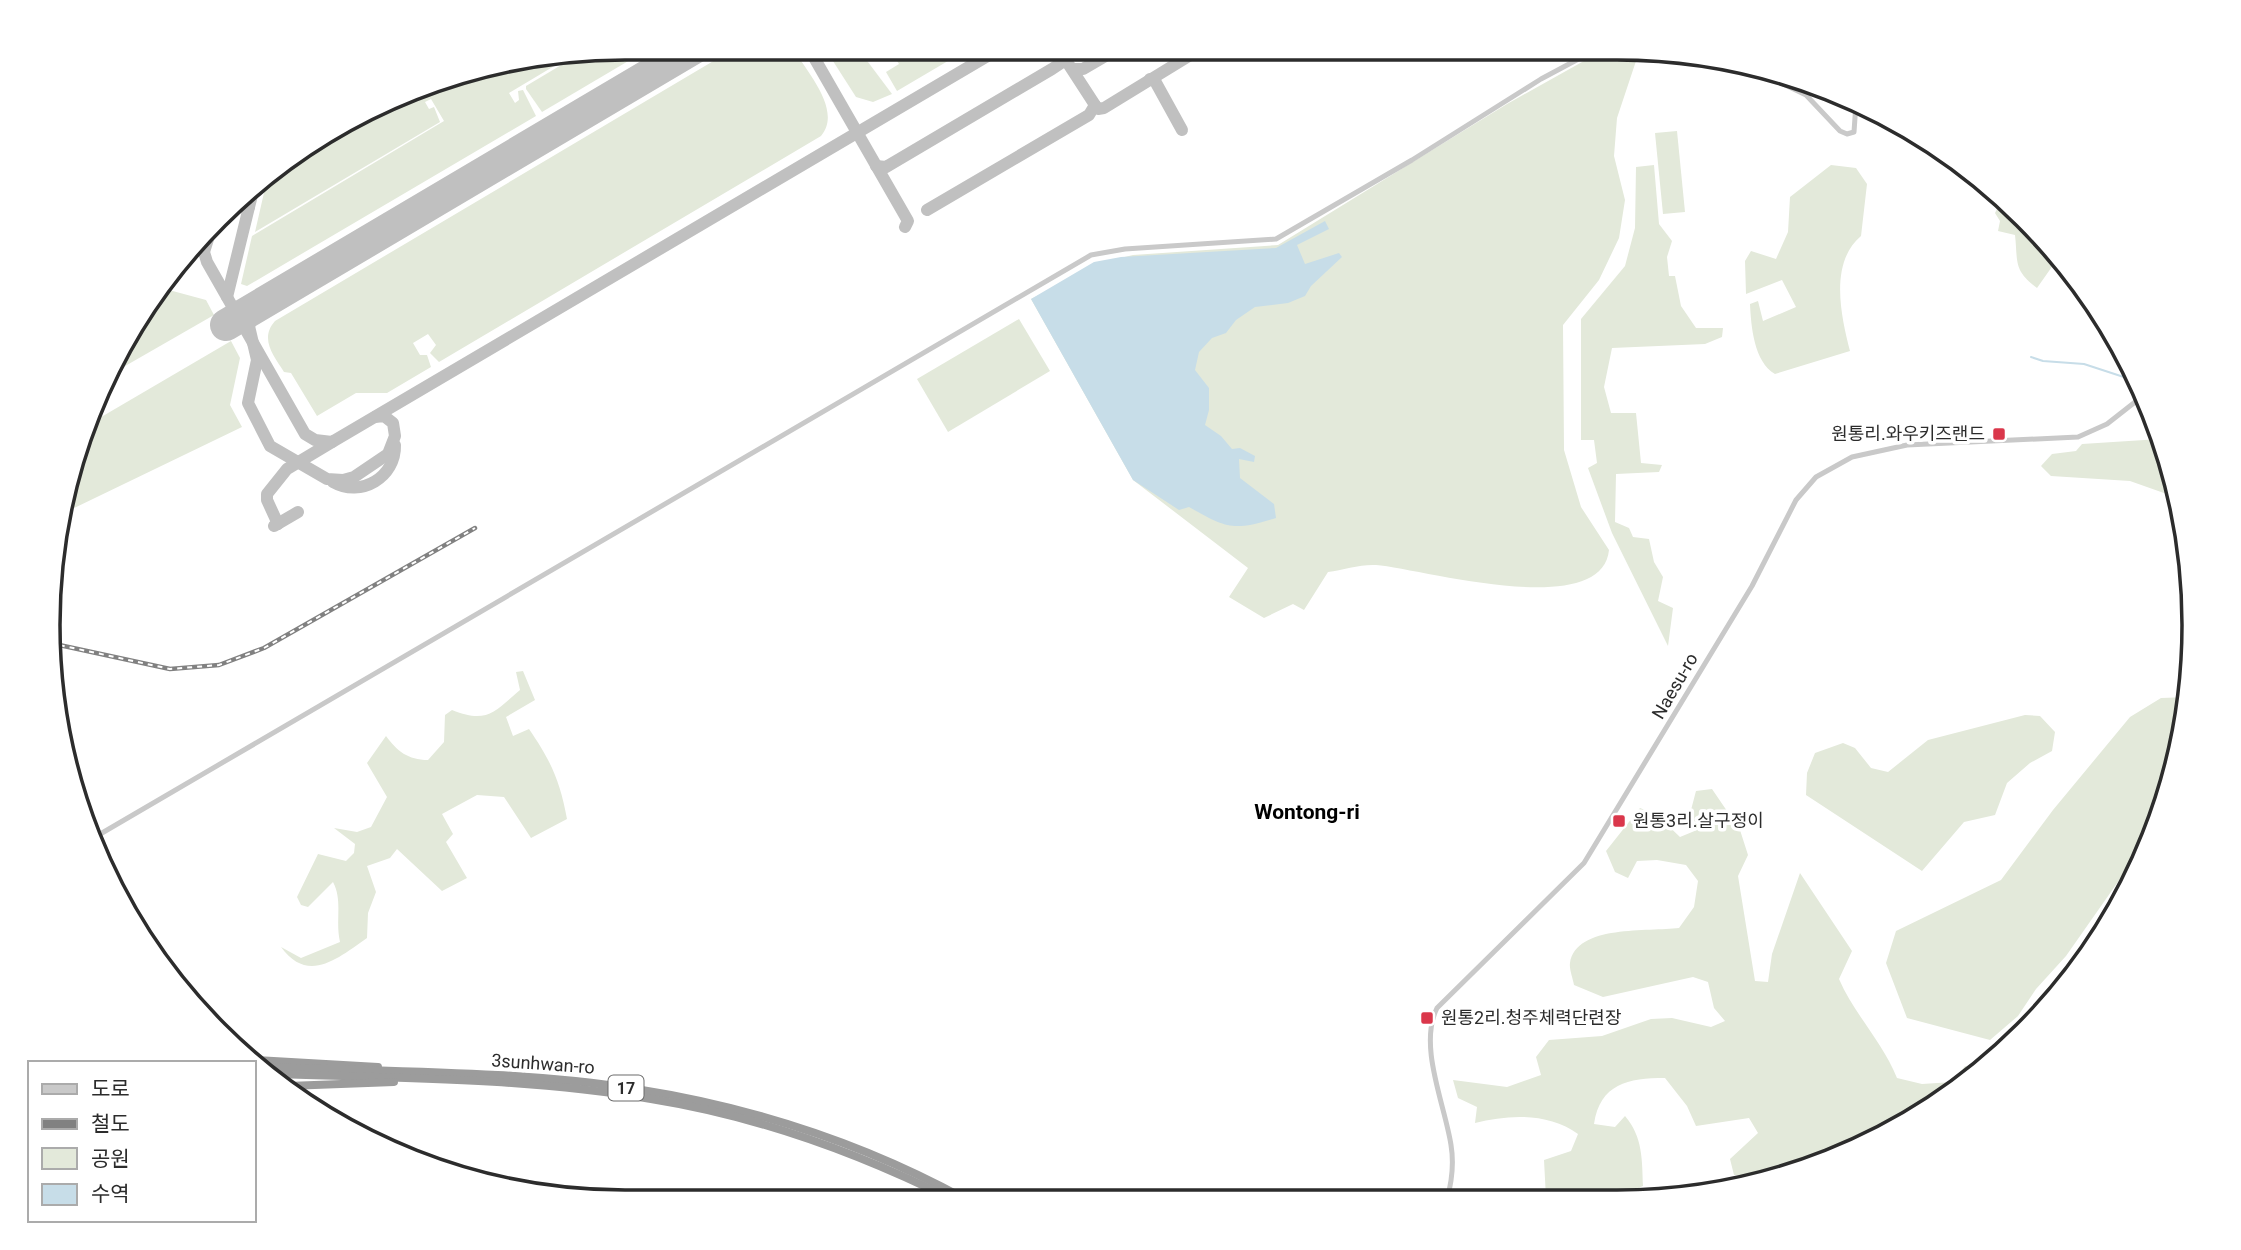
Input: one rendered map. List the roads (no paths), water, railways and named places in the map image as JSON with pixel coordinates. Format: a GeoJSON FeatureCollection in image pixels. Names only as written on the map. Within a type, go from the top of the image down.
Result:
{"type":"FeatureCollection","features":[{"type":"Feature","properties":{"kind":"highway"},"geometry":{"type":"LineString","coordinates":[[264,1060],[341,1063],[440,1076]]}},
{"type":"Feature","properties":{"kind":"highway","name":"3sunhwan-ro"},"geometry":{"type":"LineString","coordinates":[[273,1067],[597,1084],[729,1109],[842,1144],[945,1190]]}},
{"type":"Feature","properties":{"kind":"highway","name":"3sunhwan-ro"},"geometry":{"type":"LineString","coordinates":[[281,1074],[440,1076],[608,1092],[699,1108],[785,1131],[845,1151],[931,1190]]}},
{"type":"Feature","properties":{"kind":"highway"},"geometry":{"type":"LineString","coordinates":[[297,1085],[440,1076]]}},
{"type":"Feature","properties":{"kind":"street"},"geometry":{"type":"LineString","coordinates":[[100,834],[1091,255],[1125,248],[1276,240],[1577,60]]}},
{"type":"Feature","properties":{"kind":"street"},"geometry":{"type":"LineString","coordinates":[[1792,88],[1806,95],[1840,131],[1847,134],[1854,132],[1857,114]]}},
{"type":"Feature","properties":{"kind":"street","name":"Naesu-ro"},"geometry":{"type":"LineString","coordinates":[[1449,1190],[1452,1172],[1451,1145],[1437,1082],[1430,1033],[1437,1008],[1584,863],[1752,586],[1801,492],[1816,477],[1839,463],[1889,448],[1926,443],[2062,439],[2088,434],[2107,424],[2135,402]]}},
{"type":"Feature","properties":{"kind":"water"},"geometry":{"type":"Polygon","coordinates":[[[1325,221],[1329,229],[1297,245],[1305,264],[1339,253],[1342,257],[1311,286],[1305,296],[1288,303],[1255,307],[1236,320],[1226,333],[1212,338],[1199,352],[1195,370],[1209,388],[1209,410],[1205,425],[1221,436],[1232,449],[1240,448],[1255,456],[1254,462],[1239,459],[1240,478],[1274,504],[1276,518],[1250,525],[1231,526],[1189,507],[1179,510],[1133,480],[1031,299],[1094,262],[1121,257],[1276,248],[1325,221]]]}},
{"type":"Feature","properties":{"kind":"waterway"},"geometry":{"type":"LineString","coordinates":[[2031,357],[2043,361],[2084,364],[2124,377]]}},
{"type":"Feature","properties":{"kind":"railway"},"geometry":{"type":"LineString","coordinates":[[61,645],[170,669],[219,665],[264,648],[475,528]]}},
{"type":"Feature","properties":{"kind":"place","name":"원통리.와우키즈랜드"},"geometry":{"type":"Point","coordinates":[1999,434]}},
{"type":"Feature","properties":{"kind":"place","name":"원통3리.살구정이"},"geometry":{"type":"Point","coordinates":[1619,821]}},
{"type":"Feature","properties":{"kind":"place","name":"원통2리.청주체력단련장"},"geometry":{"type":"Point","coordinates":[1427,1018]}},
{"type":"Feature","properties":{"kind":"district","name":"Wontong-ri"},"geometry":{"type":"Point","coordinates":[1307,812]}}]}
